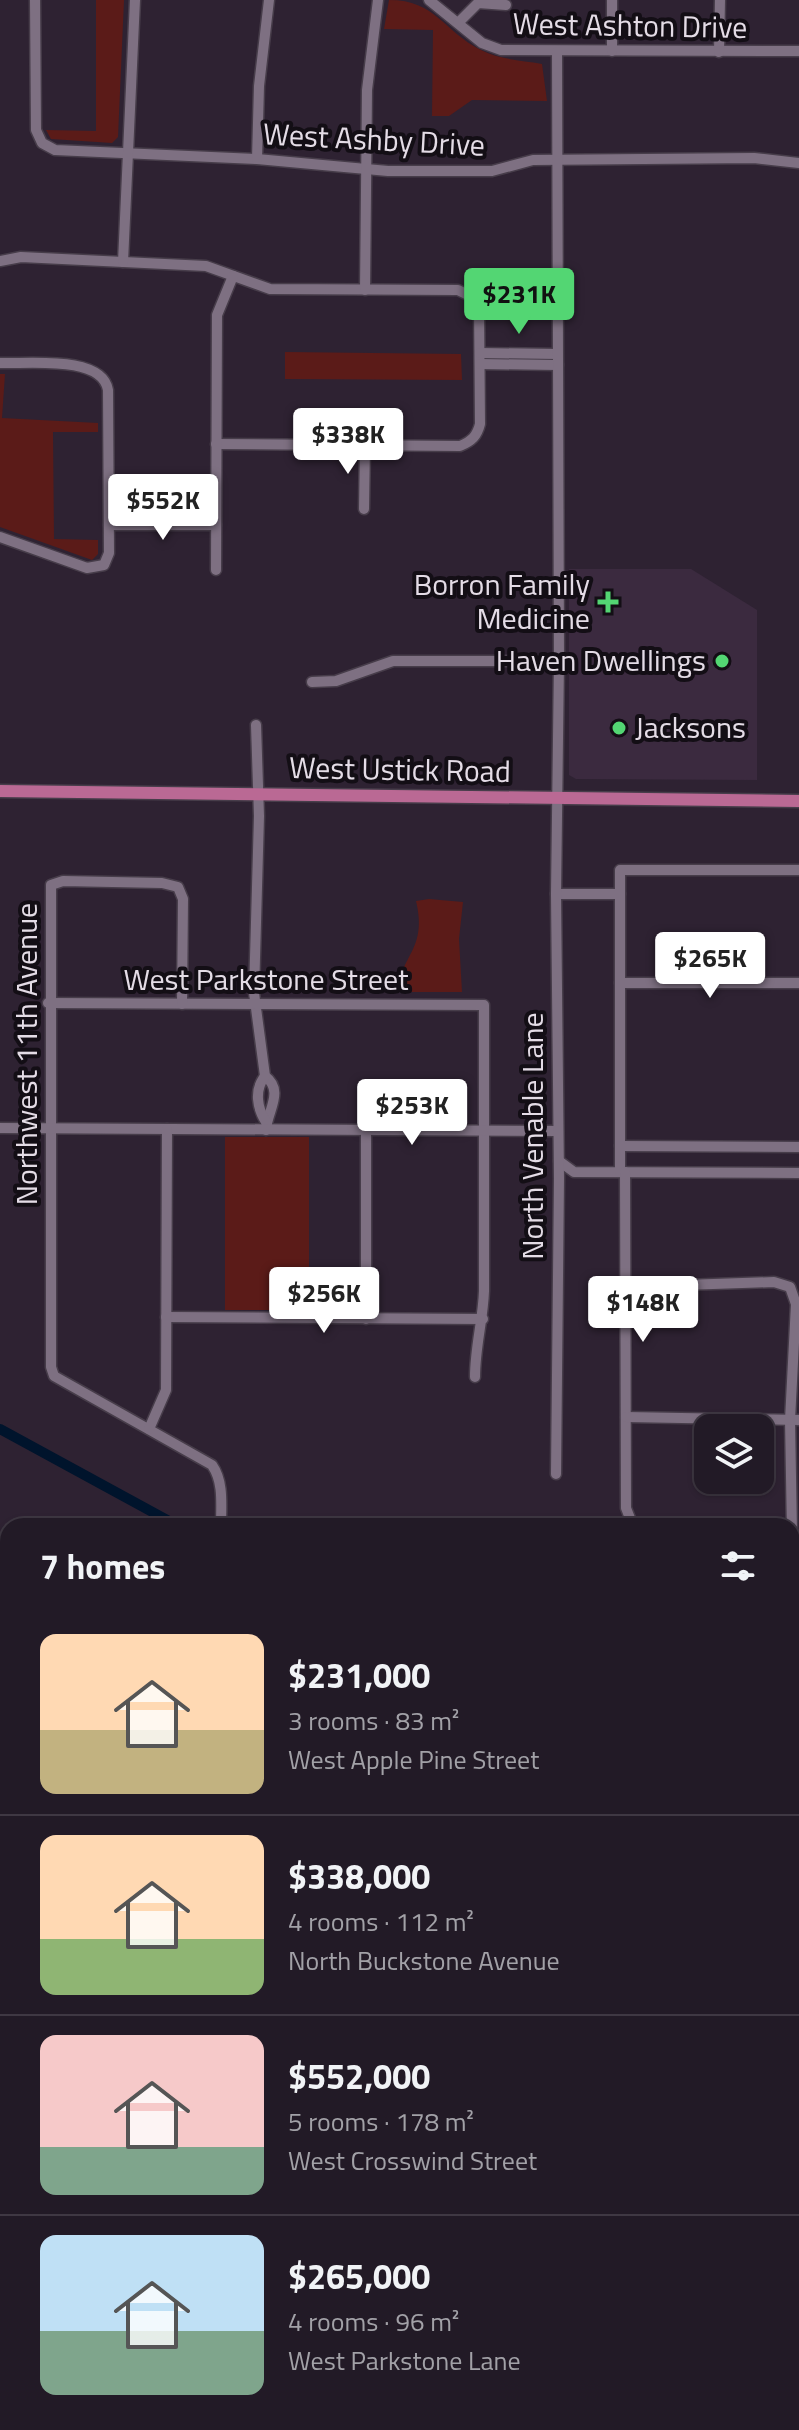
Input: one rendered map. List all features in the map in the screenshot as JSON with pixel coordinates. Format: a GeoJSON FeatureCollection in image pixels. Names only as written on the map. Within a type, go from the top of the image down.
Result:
{"type":"FeatureCollection","features":[{"type":"Feature","properties":{"kind":"main road","name":"West Ustick Road"},"geometry":{"type":"LineString","coordinates":[[0,791],[799,801]]}},
{"type":"Feature","properties":{"kind":"street","name":"West Ashby Drive"},"geometry":{"type":"LineString","coordinates":[[35,0],[36,130],[42,143],[55,150],[257,159],[366,170],[492,171],[525,161],[558,160],[754,158],[799,163]]}},
{"type":"Feature","properties":{"kind":"street"},"geometry":{"type":"LineString","coordinates":[[123,262],[135,0]]}},
{"type":"Feature","properties":{"kind":"street"},"geometry":{"type":"LineString","coordinates":[[257,159],[259,86],[269,0]]}},
{"type":"Feature","properties":{"kind":"street"},"geometry":{"type":"LineString","coordinates":[[365,290],[367,90],[378,0]]}},
{"type":"Feature","properties":{"kind":"street","name":"West Ashton Drive"},"geometry":{"type":"LineString","coordinates":[[429,0],[482,43],[501,50],[799,51]]}},
{"type":"Feature","properties":{"kind":"street"},"geometry":{"type":"LineString","coordinates":[[612,0],[612,51]]}},
{"type":"Feature","properties":{"kind":"street"},"geometry":{"type":"LineString","coordinates":[[719,52],[720,0]]}},
{"type":"Feature","properties":{"kind":"street"},"geometry":{"type":"LineString","coordinates":[[458,23],[478,3],[506,5]]}},
{"type":"Feature","properties":{"kind":"street","name":"North Venable Lane"},"geometry":{"type":"LineString","coordinates":[[556,1474],[559,1161],[556,894],[559,798],[557,52]]}},
{"type":"Feature","properties":{"kind":"street"},"geometry":{"type":"LineString","coordinates":[[0,261],[21,257],[206,266],[270,289],[458,290],[474,298],[481,312],[480,424],[475,438],[460,446],[216,444]]}},
{"type":"Feature","properties":{"kind":"street"},"geometry":{"type":"LineString","coordinates":[[216,570],[217,315],[233,276]]}},
{"type":"Feature","properties":{"kind":"street"},"geometry":{"type":"LineString","coordinates":[[480,358],[558,359]]}},
{"type":"Feature","properties":{"kind":"street"},"geometry":{"type":"LineString","coordinates":[[0,363],[87,367],[104,377],[108,390],[109,553],[104,565],[87,568],[0,537]]}},
{"type":"Feature","properties":{"kind":"street"},"geometry":{"type":"LineString","coordinates":[[364,509],[365,444]]}},
{"type":"Feature","properties":{"kind":"street"},"geometry":{"type":"LineString","coordinates":[[109,525],[216,525]]}},
{"type":"Feature","properties":{"kind":"street"},"geometry":{"type":"LineString","coordinates":[[312,682],[336,681],[393,661],[559,661]]}},
{"type":"Feature","properties":{"kind":"street"},"geometry":{"type":"LineString","coordinates":[[256,725],[255,1004],[265,1076],[257,1096],[266,1126]]}},
{"type":"Feature","properties":{"kind":"street"},"geometry":{"type":"LineString","coordinates":[[630,1518],[626,1508],[626,1287],[620,1146],[620,870],[799,870]]}},
{"type":"Feature","properties":{"kind":"street","name":"Northwest 11th Avenue"},"geometry":{"type":"LineString","coordinates":[[149,1429],[54,1376],[51,1367],[52,1129],[48,1003],[51,885],[63,881],[148,882],[178,887],[183,899],[182,1004]]}},
{"type":"Feature","properties":{"kind":"street"},"geometry":{"type":"LineString","coordinates":[[556,894],[620,894]]}},
{"type":"Feature","properties":{"kind":"street"},"geometry":{"type":"LineString","coordinates":[[620,983],[799,983]]}},
{"type":"Feature","properties":{"kind":"street","name":"West Parkstone Street"},"geometry":{"type":"LineString","coordinates":[[48,1003],[484,1005],[484,1130]]}},
{"type":"Feature","properties":{"kind":"street"},"geometry":{"type":"LineString","coordinates":[[265,1076],[272,1080],[275,1095],[266,1126]]}},
{"type":"Feature","properties":{"kind":"street"},"geometry":{"type":"LineString","coordinates":[[0,1128],[266,1126],[558,1131]]}},
{"type":"Feature","properties":{"kind":"street"},"geometry":{"type":"LineString","coordinates":[[167,1129],[166,1390],[164,1402],[149,1429],[212,1465],[218,1473],[221,1490],[221,1518]]}},
{"type":"Feature","properties":{"kind":"street"},"geometry":{"type":"LineString","coordinates":[[366,1130],[366,1319]]}},
{"type":"Feature","properties":{"kind":"street"},"geometry":{"type":"LineString","coordinates":[[475,1377],[475,1350],[483,1319],[484,1130]]}},
{"type":"Feature","properties":{"kind":"street"},"geometry":{"type":"LineString","coordinates":[[620,1146],[799,1147]]}},
{"type":"Feature","properties":{"kind":"street"},"geometry":{"type":"LineString","coordinates":[[559,1161],[574,1172],[799,1173]]}},
{"type":"Feature","properties":{"kind":"street"},"geometry":{"type":"LineString","coordinates":[[626,1287],[774,1282],[790,1287],[796,1304],[792,1518]]}},
{"type":"Feature","properties":{"kind":"street"},"geometry":{"type":"LineString","coordinates":[[166,1317],[483,1319]]}},
{"type":"Feature","properties":{"kind":"street"},"geometry":{"type":"LineString","coordinates":[[626,1417],[794,1420]]}},
{"type":"Feature","properties":{"kind":"shaded area"},"geometry":{"type":"Polygon","coordinates":[[[96,0],[124,0],[118,137],[112,143],[51,139],[46,130],[96,131],[96,0]]]}},
{"type":"Feature","properties":{"kind":"shaded area"},"geometry":{"type":"Polygon","coordinates":[[[389,0],[418,5],[481,50],[504,58],[542,64],[547,101],[472,100],[449,116],[432,116],[433,30],[384,29],[389,0]]]}},
{"type":"Feature","properties":{"kind":"shaded area"},"geometry":{"type":"Polygon","coordinates":[[[285,352],[461,354],[462,380],[285,379],[285,352]]]}},
{"type":"Feature","properties":{"kind":"shaded area"},"geometry":{"type":"Polygon","coordinates":[[[0,374],[5,374],[2,418],[98,423],[98,432],[53,432],[54,539],[98,540],[98,554],[92,560],[0,527],[0,374]]]}},
{"type":"Feature","properties":{"kind":"shaded area"},"geometry":{"type":"Polygon","coordinates":[[[569,569],[691,569],[757,610],[757,780],[576,779],[569,775],[569,569]]]}},
{"type":"Feature","properties":{"kind":"shaded area"},"geometry":{"type":"Polygon","coordinates":[[[416,901],[463,902],[459,939],[462,992],[399,992],[403,969],[416,942],[419,918],[416,901]]]}},
{"type":"Feature","properties":{"kind":"shaded area"},"geometry":{"type":"Polygon","coordinates":[[[225,1137],[309,1137],[309,1310],[225,1310],[225,1137]]]}},
{"type":"Feature","properties":{"kind":"waterway"},"geometry":{"type":"LineString","coordinates":[[0,1429],[163,1518]]}},
{"type":"Feature","properties":{"kind":"place","name":"Borron Family Medicine"},"geometry":{"type":"Point","coordinates":[608,602]}},
{"type":"Feature","properties":{"kind":"place","name":"Haven Dwellings"},"geometry":{"type":"Point","coordinates":[722,661]}},
{"type":"Feature","properties":{"kind":"place","name":"Jacksons"},"geometry":{"type":"Point","coordinates":[619,728]}}]}
